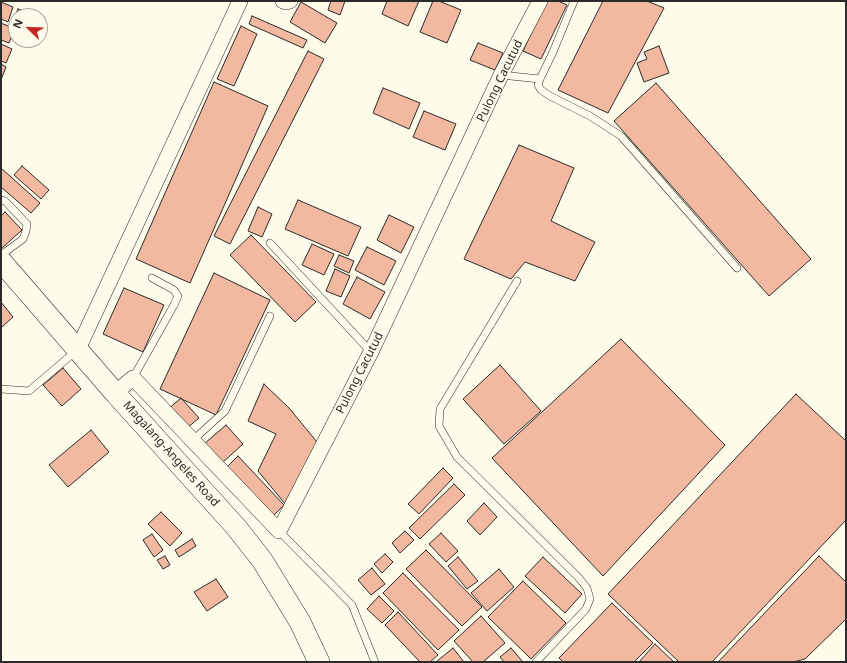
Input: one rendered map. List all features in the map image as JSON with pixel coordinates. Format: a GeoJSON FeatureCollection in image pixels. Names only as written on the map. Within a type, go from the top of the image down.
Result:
{"type":"FeatureCollection","features":[{"type":"Feature","properties":{"kind":"main road","name":"Magalang-Angeles Road"},"geometry":{"type":"LineString","coordinates":[[1,261],[116,393],[236,527],[262,560],[300,622],[319,662]]}},
{"type":"Feature","properties":{"kind":"street"},"geometry":{"type":"LineString","coordinates":[[78,349],[240,1]]}},
{"type":"Feature","properties":{"kind":"street"},"geometry":{"type":"LineString","coordinates":[[283,1],[290,1]]}},
{"type":"Feature","properties":{"kind":"street","name":"Pulong Cacutud"},"geometry":{"type":"LineString","coordinates":[[279,531],[371,352],[501,75],[540,1]]}},
{"type":"Feature","properties":{"kind":"street"},"geometry":{"type":"LineString","coordinates":[[116,393],[133,378],[279,531]]}},
{"type":"Feature","properties":{"kind":"lane"},"geometry":{"type":"LineString","coordinates":[[574,1],[540,79],[538,85],[541,90],[590,116],[621,136],[736,268]]}},
{"type":"Feature","properties":{"kind":"lane"},"geometry":{"type":"LineString","coordinates":[[501,75],[540,79]]}},
{"type":"Feature","properties":{"kind":"lane"},"geometry":{"type":"LineString","coordinates":[[1,200],[5,201],[27,224],[26,232],[22,239],[1,255]]}},
{"type":"Feature","properties":{"kind":"lane"},"geometry":{"type":"LineString","coordinates":[[270,244],[371,352]]}},
{"type":"Feature","properties":{"kind":"lane"},"geometry":{"type":"LineString","coordinates":[[133,378],[178,296],[174,290],[152,278]]}},
{"type":"Feature","properties":{"kind":"lane"},"geometry":{"type":"LineString","coordinates":[[517,282],[440,409],[439,426],[457,457],[578,577],[587,588],[590,600],[586,609],[536,662]]}},
{"type":"Feature","properties":{"kind":"lane"},"geometry":{"type":"LineString","coordinates":[[193,440],[201,431],[220,417],[225,411],[270,316]]}},
{"type":"Feature","properties":{"kind":"lane"},"geometry":{"type":"LineString","coordinates":[[1,389],[29,391],[78,349]]}},
{"type":"Feature","properties":{"kind":"lane"},"geometry":{"type":"LineString","coordinates":[[279,531],[352,605],[375,662]]}},
{"type":"Feature","properties":{"kind":"building"},"geometry":{"type":"Polygon","coordinates":[[[331,1],[345,1],[340,15],[328,10],[331,1]]]}},
{"type":"Feature","properties":{"kind":"building"},"geometry":{"type":"Polygon","coordinates":[[[387,1],[419,1],[408,26],[382,14],[387,1]]]}},
{"type":"Feature","properties":{"kind":"building"},"geometry":{"type":"Polygon","coordinates":[[[433,1],[439,1],[461,10],[447,43],[420,32],[433,1]]]}},
{"type":"Feature","properties":{"kind":"building"},"geometry":{"type":"Polygon","coordinates":[[[547,1],[558,1],[567,5],[541,59],[523,51],[547,1]]]}},
{"type":"Feature","properties":{"kind":"building"},"geometry":{"type":"Polygon","coordinates":[[[603,1],[647,1],[664,8],[608,113],[558,90],[603,1]]]}},
{"type":"Feature","properties":{"kind":"building"},"geometry":{"type":"Polygon","coordinates":[[[1,2],[13,7],[8,8],[8,22],[1,19],[1,2]]]}},
{"type":"Feature","properties":{"kind":"building"},"geometry":{"type":"Polygon","coordinates":[[[301,2],[337,23],[325,43],[290,22],[301,2]]]}},
{"type":"Feature","properties":{"kind":"building"},"geometry":{"type":"Polygon","coordinates":[[[252,16],[307,40],[303,48],[249,24],[252,16]]]}},
{"type":"Feature","properties":{"kind":"building"},"geometry":{"type":"Polygon","coordinates":[[[1,23],[8,26],[8,43],[1,40],[1,23]]]}},
{"type":"Feature","properties":{"kind":"building"},"geometry":{"type":"Polygon","coordinates":[[[241,26],[257,34],[234,86],[217,79],[241,26]]]}},
{"type":"Feature","properties":{"kind":"building"},"geometry":{"type":"Polygon","coordinates":[[[478,43],[503,53],[495,70],[470,60],[478,43]]]}},
{"type":"Feature","properties":{"kind":"building"},"geometry":{"type":"Polygon","coordinates":[[[1,44],[12,49],[6,63],[1,61],[1,44]]]}},
{"type":"Feature","properties":{"kind":"building"},"geometry":{"type":"Polygon","coordinates":[[[659,46],[669,73],[644,82],[637,63],[647,59],[644,52],[659,46]]]}},
{"type":"Feature","properties":{"kind":"building"},"geometry":{"type":"Polygon","coordinates":[[[308,51],[324,59],[230,244],[214,236],[308,51]]]}},
{"type":"Feature","properties":{"kind":"building"},"geometry":{"type":"Polygon","coordinates":[[[1,64],[6,67],[1,80],[1,64]]]}},
{"type":"Feature","properties":{"kind":"building"},"geometry":{"type":"Polygon","coordinates":[[[214,82],[268,106],[190,283],[136,259],[214,82]]]}},
{"type":"Feature","properties":{"kind":"building"},"geometry":{"type":"Polygon","coordinates":[[[656,83],[811,259],[769,296],[614,121],[656,83]]]}},
{"type":"Feature","properties":{"kind":"building"},"geometry":{"type":"Polygon","coordinates":[[[383,88],[420,103],[409,129],[373,113],[383,88]]]}},
{"type":"Feature","properties":{"kind":"building"},"geometry":{"type":"Polygon","coordinates":[[[424,111],[456,124],[445,150],[413,137],[424,111]]]}},
{"type":"Feature","properties":{"kind":"building"},"geometry":{"type":"Polygon","coordinates":[[[519,145],[574,168],[551,221],[595,242],[575,281],[525,262],[511,279],[464,259],[519,145]]]}},
{"type":"Feature","properties":{"kind":"building"},"geometry":{"type":"Polygon","coordinates":[[[22,166],[49,190],[41,199],[14,175],[22,166]]]}},
{"type":"Feature","properties":{"kind":"building"},"geometry":{"type":"Polygon","coordinates":[[[1,168],[40,203],[31,213],[1,187],[1,168]]]}},
{"type":"Feature","properties":{"kind":"building"},"geometry":{"type":"Polygon","coordinates":[[[298,200],[361,227],[348,256],[285,229],[298,200]]]}},
{"type":"Feature","properties":{"kind":"building"},"geometry":{"type":"Polygon","coordinates":[[[258,207],[272,214],[262,237],[248,231],[258,207]]]}},
{"type":"Feature","properties":{"kind":"building"},"geometry":{"type":"Polygon","coordinates":[[[5,212],[22,230],[2,248],[1,216],[5,212]]]}},
{"type":"Feature","properties":{"kind":"building"},"geometry":{"type":"Polygon","coordinates":[[[389,215],[414,227],[401,253],[377,240],[389,215]]]}},
{"type":"Feature","properties":{"kind":"building"},"geometry":{"type":"Polygon","coordinates":[[[251,235],[316,302],[295,322],[230,255],[251,235]]]}},
{"type":"Feature","properties":{"kind":"building"},"geometry":{"type":"Polygon","coordinates":[[[312,244],[334,254],[324,275],[302,265],[312,244]]]}},
{"type":"Feature","properties":{"kind":"building"},"geometry":{"type":"Polygon","coordinates":[[[367,247],[396,261],[384,285],[355,270],[367,247]]]}},
{"type":"Feature","properties":{"kind":"building"},"geometry":{"type":"Polygon","coordinates":[[[339,255],[354,261],[349,273],[334,266],[339,255]]]}},
{"type":"Feature","properties":{"kind":"building"},"geometry":{"type":"Polygon","coordinates":[[[335,269],[350,276],[341,297],[326,291],[335,269]]]}},
{"type":"Feature","properties":{"kind":"building"},"geometry":{"type":"Polygon","coordinates":[[[214,273],[270,300],[216,415],[160,389],[214,273]]]}},
{"type":"Feature","properties":{"kind":"building"},"geometry":{"type":"Polygon","coordinates":[[[357,277],[385,292],[370,319],[343,304],[357,277]]]}},
{"type":"Feature","properties":{"kind":"building"},"geometry":{"type":"Polygon","coordinates":[[[124,288],[164,305],[143,352],[103,334],[124,288]]]}},
{"type":"Feature","properties":{"kind":"building"},"geometry":{"type":"Polygon","coordinates":[[[1,302],[13,317],[1,328],[1,302]]]}},
{"type":"Feature","properties":{"kind":"building"},"geometry":{"type":"Polygon","coordinates":[[[621,339],[725,445],[603,576],[492,458],[621,339]]]}},
{"type":"Feature","properties":{"kind":"building"},"geometry":{"type":"Polygon","coordinates":[[[500,365],[541,411],[504,444],[463,399],[500,365]]]}},
{"type":"Feature","properties":{"kind":"building"},"geometry":{"type":"Polygon","coordinates":[[[63,368],[81,389],[62,406],[43,385],[63,368]]]}},
{"type":"Feature","properties":{"kind":"building"},"geometry":{"type":"Polygon","coordinates":[[[264,384],[289,408],[317,442],[286,505],[258,471],[276,434],[248,421],[264,384]]]}},
{"type":"Feature","properties":{"kind":"building"},"geometry":{"type":"Polygon","coordinates":[[[796,394],[846,441],[846,520],[712,662],[679,662],[608,594],[796,394]]]}},
{"type":"Feature","properties":{"kind":"building"},"geometry":{"type":"Polygon","coordinates":[[[181,398],[199,418],[186,429],[168,409],[181,398]]]}},
{"type":"Feature","properties":{"kind":"building"},"geometry":{"type":"Polygon","coordinates":[[[226,425],[243,444],[221,464],[204,444],[226,425]]]}},
{"type":"Feature","properties":{"kind":"building"},"geometry":{"type":"Polygon","coordinates":[[[91,430],[109,452],[68,487],[49,465],[91,430]]]}},
{"type":"Feature","properties":{"kind":"building"},"geometry":{"type":"Polygon","coordinates":[[[238,456],[284,505],[271,518],[225,469],[238,456]]]}},
{"type":"Feature","properties":{"kind":"building"},"geometry":{"type":"Polygon","coordinates":[[[443,468],[453,478],[419,514],[408,504],[443,468]]]}},
{"type":"Feature","properties":{"kind":"building"},"geometry":{"type":"Polygon","coordinates":[[[454,484],[465,495],[420,539],[409,528],[454,484]]]}},
{"type":"Feature","properties":{"kind":"building"},"geometry":{"type":"Polygon","coordinates":[[[484,503],[497,517],[480,535],[467,521],[484,503]]]}},
{"type":"Feature","properties":{"kind":"building"},"geometry":{"type":"Polygon","coordinates":[[[161,512],[182,533],[170,546],[148,524],[161,512]]]}},
{"type":"Feature","properties":{"kind":"building"},"geometry":{"type":"Polygon","coordinates":[[[405,531],[414,540],[400,553],[392,543],[405,531]]]}},
{"type":"Feature","properties":{"kind":"building"},"geometry":{"type":"Polygon","coordinates":[[[441,533],[458,551],[446,562],[429,544],[441,533]]]}},
{"type":"Feature","properties":{"kind":"building"},"geometry":{"type":"Polygon","coordinates":[[[152,534],[163,550],[154,557],[143,540],[152,534]]]}},
{"type":"Feature","properties":{"kind":"building"},"geometry":{"type":"Polygon","coordinates":[[[192,539],[196,546],[179,557],[175,550],[192,539]]]}},
{"type":"Feature","properties":{"kind":"building"},"geometry":{"type":"Polygon","coordinates":[[[426,550],[482,607],[462,626],[406,569],[426,550]]]}},
{"type":"Feature","properties":{"kind":"building"},"geometry":{"type":"Polygon","coordinates":[[[385,554],[393,562],[382,573],[374,564],[385,554]]]}},
{"type":"Feature","properties":{"kind":"building"},"geometry":{"type":"Polygon","coordinates":[[[165,556],[170,565],[163,569],[157,560],[165,556]]]}},
{"type":"Feature","properties":{"kind":"building"},"geometry":{"type":"Polygon","coordinates":[[[819,556],[846,582],[846,619],[805,659],[793,662],[718,662],[819,556]]]}},
{"type":"Feature","properties":{"kind":"building"},"geometry":{"type":"Polygon","coordinates":[[[458,557],[478,581],[467,589],[448,566],[458,557]]]}},
{"type":"Feature","properties":{"kind":"building"},"geometry":{"type":"Polygon","coordinates":[[[543,557],[582,594],[565,613],[525,576],[543,557]]]}},
{"type":"Feature","properties":{"kind":"building"},"geometry":{"type":"Polygon","coordinates":[[[372,568],[385,584],[371,595],[358,580],[372,568]]]}},
{"type":"Feature","properties":{"kind":"building"},"geometry":{"type":"Polygon","coordinates":[[[499,569],[514,587],[487,611],[471,593],[499,569]]]}},
{"type":"Feature","properties":{"kind":"building"},"geometry":{"type":"Polygon","coordinates":[[[403,573],[459,630],[438,650],[383,593],[403,573]]]}},
{"type":"Feature","properties":{"kind":"building"},"geometry":{"type":"Polygon","coordinates":[[[216,579],[228,597],[207,611],[194,592],[216,579]]]}},
{"type":"Feature","properties":{"kind":"building"},"geometry":{"type":"Polygon","coordinates":[[[523,581],[566,623],[531,659],[488,617],[523,581]]]}},
{"type":"Feature","properties":{"kind":"building"},"geometry":{"type":"Polygon","coordinates":[[[379,596],[394,611],[382,623],[367,609],[379,596]]]}},
{"type":"Feature","properties":{"kind":"building"},"geometry":{"type":"Polygon","coordinates":[[[612,603],[653,643],[634,662],[563,662],[559,658],[612,603]]]}},
{"type":"Feature","properties":{"kind":"building"},"geometry":{"type":"Polygon","coordinates":[[[398,612],[438,655],[430,662],[420,662],[385,625],[398,612]]]}},
{"type":"Feature","properties":{"kind":"building"},"geometry":{"type":"Polygon","coordinates":[[[481,616],[505,643],[483,662],[473,662],[454,641],[481,616]]]}},
{"type":"Feature","properties":{"kind":"building"},"geometry":{"type":"Polygon","coordinates":[[[655,644],[674,662],[639,662],[655,644]]]}},
{"type":"Feature","properties":{"kind":"building"},"geometry":{"type":"Polygon","coordinates":[[[453,648],[464,662],[436,662],[453,648]]]}},
{"type":"Feature","properties":{"kind":"building"},"geometry":{"type":"Polygon","coordinates":[[[511,648],[523,662],[504,662],[500,657],[511,648]]]}}]}
